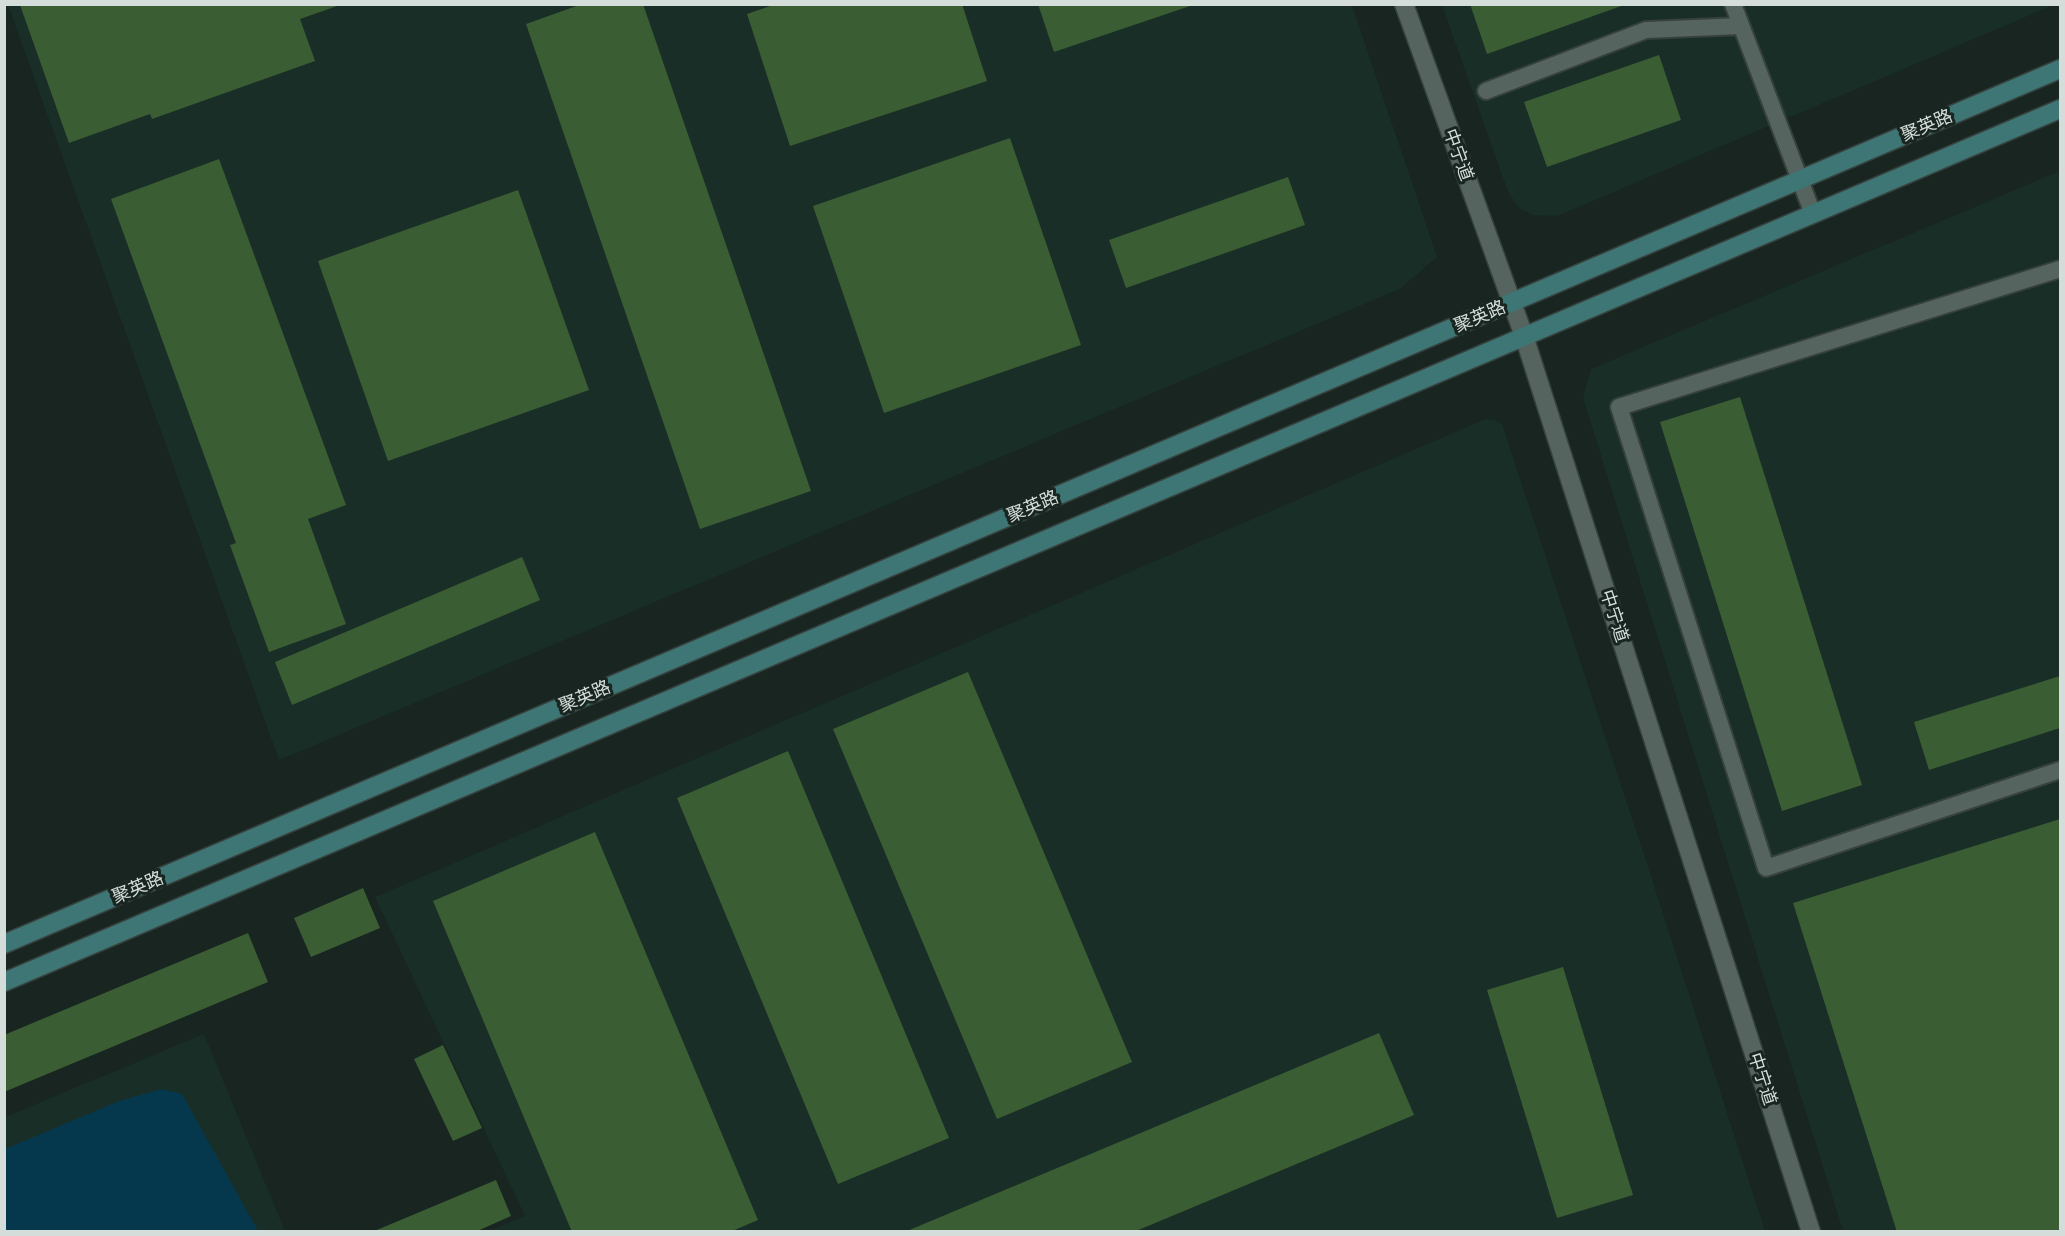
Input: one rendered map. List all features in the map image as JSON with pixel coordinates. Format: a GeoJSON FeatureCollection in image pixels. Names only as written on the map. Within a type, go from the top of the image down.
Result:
{"type":"FeatureCollection","features":[{"type":"Feature","properties":{"kind":"main road","name":"聚英路"},"geometry":{"type":"LineString","coordinates":[[4,944],[2061,69]]}},
{"type":"Feature","properties":{"kind":"main road","name":"聚英路"},"geometry":{"type":"LineString","coordinates":[[4,981],[2061,109]]}},
{"type":"Feature","properties":{"kind":"street","name":"中宁道"},"geometry":{"type":"LineString","coordinates":[[1404,4],[1524,336],[1811,1232]]}},
{"type":"Feature","properties":{"kind":"lane"},"geometry":{"type":"LineString","coordinates":[[1733,4],[1813,214]]}},
{"type":"Feature","properties":{"kind":"lane"},"geometry":{"type":"LineString","coordinates":[[1486,91],[1646,30],[1741,26]]}},
{"type":"Feature","properties":{"kind":"lane"},"geometry":{"type":"LineString","coordinates":[[2061,269],[1619,407],[1766,868],[2061,770]]}},
{"type":"Feature","properties":{"kind":"shaded area"},"geometry":{"type":"Polygon","coordinates":[[[8,5],[1352,5],[1437,257],[1400,289],[279,760],[8,5]]]}},
{"type":"Feature","properties":{"kind":"shaded area"},"geometry":{"type":"Polygon","coordinates":[[[1442,5],[2054,5],[1557,216],[1533,215],[1519,208],[1508,192],[1442,5]]]}},
{"type":"Feature","properties":{"kind":"shaded area"},"geometry":{"type":"Polygon","coordinates":[[[2060,171],[2060,1231],[1843,1231],[1583,398],[1591,369],[2060,171]]]}},
{"type":"Feature","properties":{"kind":"shaded area"},"geometry":{"type":"Polygon","coordinates":[[[1493,419],[1502,424],[1765,1231],[489,1231],[525,1216],[375,897],[1483,420],[1493,419]]]}},
{"type":"Feature","properties":{"kind":"shaded area"},"geometry":{"type":"Polygon","coordinates":[[[204,1034],[285,1231],[5,1232],[5,1117],[204,1034]]]}},
{"type":"Feature","properties":{"kind":"water"},"geometry":{"type":"Polygon","coordinates":[[[161,1089],[182,1094],[258,1231],[5,1231],[5,1149],[119,1101],[161,1089]]]}},
{"type":"Feature","properties":{"kind":"building"},"geometry":{"type":"Polygon","coordinates":[[[582,4],[643,4],[811,491],[700,529],[526,24],[582,4]]]}},
{"type":"Feature","properties":{"kind":"building"},"geometry":{"type":"Polygon","coordinates":[[[776,4],[962,4],[987,81],[790,146],[747,14],[776,4]]]}},
{"type":"Feature","properties":{"kind":"building"},"geometry":{"type":"Polygon","coordinates":[[[1038,4],[1193,4],[1193,5],[1054,52],[1038,4]]]}},
{"type":"Feature","properties":{"kind":"building"},"geometry":{"type":"Polygon","coordinates":[[[1470,4],[1624,4],[1624,5],[1487,54],[1470,4]]]}},
{"type":"Feature","properties":{"kind":"building"},"geometry":{"type":"Polygon","coordinates":[[[20,5],[340,5],[300,19],[315,61],[152,119],[150,114],[69,143],[20,5]]]}},
{"type":"Feature","properties":{"kind":"building"},"geometry":{"type":"Polygon","coordinates":[[[1659,55],[1681,120],[1547,167],[1524,102],[1659,55]]]}},
{"type":"Feature","properties":{"kind":"building"},"geometry":{"type":"Polygon","coordinates":[[[1010,138],[1081,345],[884,413],[813,206],[1010,138]]]}},
{"type":"Feature","properties":{"kind":"building"},"geometry":{"type":"Polygon","coordinates":[[[219,159],[346,505],[308,519],[346,624],[269,652],[230,545],[236,543],[111,199],[219,159]]]}},
{"type":"Feature","properties":{"kind":"building"},"geometry":{"type":"Polygon","coordinates":[[[1288,177],[1305,225],[1126,288],[1109,240],[1288,177]]]}},
{"type":"Feature","properties":{"kind":"building"},"geometry":{"type":"Polygon","coordinates":[[[518,190],[589,390],[388,461],[318,261],[518,190]]]}},
{"type":"Feature","properties":{"kind":"building"},"geometry":{"type":"Polygon","coordinates":[[[1740,397],[1862,785],[1782,811],[1660,422],[1740,397]]]}},
{"type":"Feature","properties":{"kind":"building"},"geometry":{"type":"Polygon","coordinates":[[[522,557],[540,600],[292,705],[275,662],[522,557]]]}},
{"type":"Feature","properties":{"kind":"building"},"geometry":{"type":"Polygon","coordinates":[[[968,672],[1132,1062],[997,1119],[833,729],[968,672]]]}},
{"type":"Feature","properties":{"kind":"building"},"geometry":{"type":"Polygon","coordinates":[[[2060,676],[2060,728],[1929,770],[1914,722],[2060,676]]]}},
{"type":"Feature","properties":{"kind":"building"},"geometry":{"type":"Polygon","coordinates":[[[788,751],[949,1138],[838,1184],[677,798],[788,751]]]}},
{"type":"Feature","properties":{"kind":"building"},"geometry":{"type":"Polygon","coordinates":[[[2060,819],[2060,1232],[1897,1232],[1793,903],[2060,819]]]}},
{"type":"Feature","properties":{"kind":"building"},"geometry":{"type":"Polygon","coordinates":[[[595,832],[758,1220],[730,1232],[572,1232],[433,901],[595,832]]]}},
{"type":"Feature","properties":{"kind":"building"},"geometry":{"type":"Polygon","coordinates":[[[363,888],[380,928],[311,957],[294,918],[363,888]]]}},
{"type":"Feature","properties":{"kind":"building"},"geometry":{"type":"Polygon","coordinates":[[[248,933],[268,982],[4,1092],[4,1035],[248,933]]]}},
{"type":"Feature","properties":{"kind":"building"},"geometry":{"type":"Polygon","coordinates":[[[1563,967],[1633,1195],[1557,1218],[1487,990],[1563,967]]]}},
{"type":"Feature","properties":{"kind":"building"},"geometry":{"type":"Polygon","coordinates":[[[1379,1033],[1414,1115],[1136,1231],[907,1231],[1379,1033]]]}},
{"type":"Feature","properties":{"kind":"building"},"geometry":{"type":"Polygon","coordinates":[[[443,1045],[482,1128],[453,1141],[414,1059],[443,1045]]]}},
{"type":"Feature","properties":{"kind":"building"},"geometry":{"type":"Polygon","coordinates":[[[496,1180],[511,1216],[475,1232],[372,1232],[496,1180]]]}}]}
